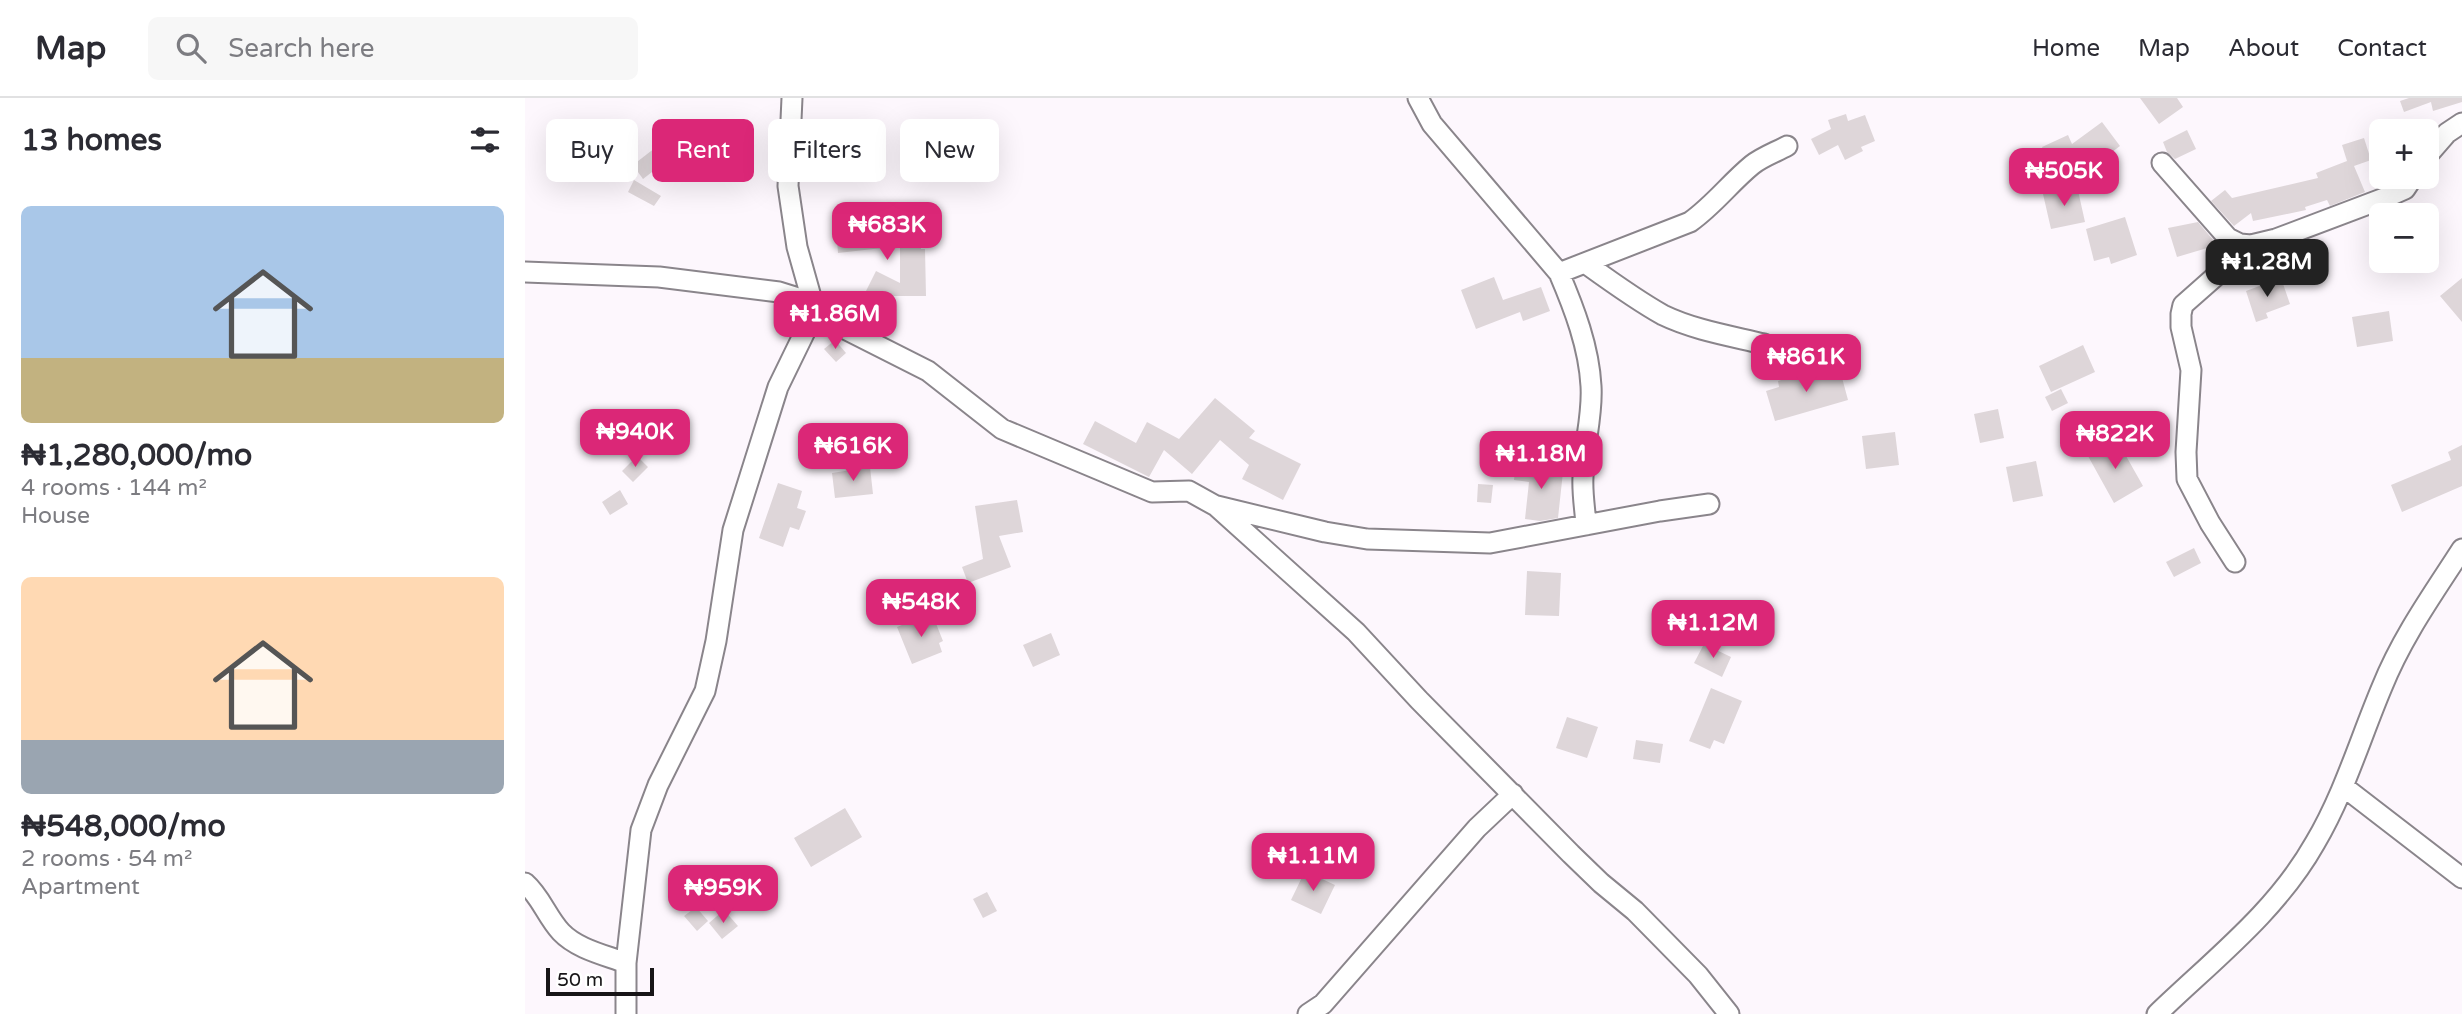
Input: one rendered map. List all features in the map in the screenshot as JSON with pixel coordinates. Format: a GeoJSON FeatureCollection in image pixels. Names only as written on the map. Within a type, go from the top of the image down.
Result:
{"type":"FeatureCollection","features":[{"type":"Feature","properties":{"kind":"street"},"geometry":{"type":"LineString","coordinates":[[626,1014],[626,963],[641,830],[657,785],[705,691],[733,530],[778,387],[815,311],[797,247],[788,186],[792,98]]}},
{"type":"Feature","properties":{"kind":"street"},"geometry":{"type":"LineString","coordinates":[[1418,98],[1432,124],[1559,272],[1584,342],[1591,386],[1583,476],[1585,525]]}},
{"type":"Feature","properties":{"kind":"street"},"geometry":{"type":"LineString","coordinates":[[2439,143],[2462,123]]}},
{"type":"Feature","properties":{"kind":"street"},"geometry":{"type":"LineString","coordinates":[[1559,272],[1690,222],[1709,209],[1755,162],[1787,146]]}},
{"type":"Feature","properties":{"kind":"street"},"geometry":{"type":"LineString","coordinates":[[2162,163],[2228,238],[2252,246]]}},
{"type":"Feature","properties":{"kind":"street"},"geometry":{"type":"LineString","coordinates":[[2235,562],[2210,523],[2187,479],[2186,452],[2192,370],[2181,327],[2183,306],[2252,246],[2405,189]]}},
{"type":"Feature","properties":{"kind":"street"},"geometry":{"type":"LineString","coordinates":[[1585,263],[1665,316],[1710,331],[1764,344]]}},
{"type":"Feature","properties":{"kind":"street"},"geometry":{"type":"LineString","coordinates":[[525,272],[659,277],[779,292],[795,297],[833,323],[928,372],[1002,429],[1152,492],[1189,491],[1216,506],[1356,632],[1419,700],[1601,883],[1635,911],[1698,975],[1729,1014]]}},
{"type":"Feature","properties":{"kind":"street"},"geometry":{"type":"LineString","coordinates":[[1216,506],[1325,532],[1367,539],[1490,543],[1709,504]]}},
{"type":"Feature","properties":{"kind":"street"},"geometry":{"type":"LineString","coordinates":[[2157,1014],[2235,943],[2277,899],[2315,845],[2344,787],[2382,685],[2405,637],[2462,550]]}},
{"type":"Feature","properties":{"kind":"street"},"geometry":{"type":"LineString","coordinates":[[2344,787],[2462,878]]}},
{"type":"Feature","properties":{"kind":"street"},"geometry":{"type":"LineString","coordinates":[[1308,1014],[1323,1004],[1477,828],[1513,794]]}},
{"type":"Feature","properties":{"kind":"street"},"geometry":{"type":"LineString","coordinates":[[525,883],[536,893],[561,932],[574,943],[626,963]]}},
{"type":"Feature","properties":{"kind":"building"},"geometry":{"type":"Polygon","coordinates":[[[2140,98],[2177,98],[2183,107],[2159,124],[2140,98]]]}},
{"type":"Feature","properties":{"kind":"building"},"geometry":{"type":"Polygon","coordinates":[[[2409,98],[2462,98],[2462,102],[2433,111],[2431,102],[2404,112],[2400,101],[2409,98]]]}},
{"type":"Feature","properties":{"kind":"building"},"geometry":{"type":"Polygon","coordinates":[[[1846,114],[1848,121],[1865,115],[1875,141],[1861,147],[1863,151],[1845,160],[1838,145],[1819,155],[1811,139],[1831,129],[1828,120],[1846,114]]]}},
{"type":"Feature","properties":{"kind":"building"},"geometry":{"type":"Polygon","coordinates":[[[2102,122],[2120,146],[2112,152],[2118,171],[2096,178],[2087,150],[2047,168],[2045,163],[2048,161],[2042,147],[2068,135],[2072,144],[2102,122]]]}},
{"type":"Feature","properties":{"kind":"building"},"geometry":{"type":"Polygon","coordinates":[[[2187,130],[2196,149],[2175,159],[2167,152],[2163,142],[2187,130]]]}},
{"type":"Feature","properties":{"kind":"building"},"geometry":{"type":"Polygon","coordinates":[[[2364,138],[2369,161],[2354,166],[2365,192],[2330,206],[2327,200],[2305,207],[2306,210],[2253,221],[2251,213],[2234,226],[2211,201],[2225,190],[2232,198],[2318,178],[2316,173],[2347,161],[2342,145],[2364,138]]]}},
{"type":"Feature","properties":{"kind":"building"},"geometry":{"type":"Polygon","coordinates":[[[652,150],[652,172],[643,179],[638,172],[638,161],[652,150]]]}},
{"type":"Feature","properties":{"kind":"building"},"geometry":{"type":"Polygon","coordinates":[[[633,182],[637,182],[661,196],[654,206],[628,192],[633,182]]]}},
{"type":"Feature","properties":{"kind":"building"},"geometry":{"type":"Polygon","coordinates":[[[2077,186],[2085,222],[2051,229],[2043,194],[2077,186]]]}},
{"type":"Feature","properties":{"kind":"building"},"geometry":{"type":"Polygon","coordinates":[[[2125,217],[2137,255],[2111,264],[2109,257],[2094,261],[2086,229],[2125,217]]]}},
{"type":"Feature","properties":{"kind":"building"},"geometry":{"type":"Polygon","coordinates":[[[917,218],[921,249],[925,249],[926,296],[889,296],[874,326],[854,315],[876,271],[900,283],[900,246],[838,253],[836,228],[917,218]]]}},
{"type":"Feature","properties":{"kind":"building"},"geometry":{"type":"Polygon","coordinates":[[[2198,222],[2214,241],[2214,246],[2177,257],[2168,228],[2198,222]]]}},
{"type":"Feature","properties":{"kind":"building"},"geometry":{"type":"Polygon","coordinates":[[[1494,277],[1503,300],[1541,287],[1550,311],[1523,321],[1520,312],[1476,329],[1461,290],[1494,277]]]}},
{"type":"Feature","properties":{"kind":"building"},"geometry":{"type":"Polygon","coordinates":[[[2281,278],[2290,304],[2266,313],[2268,318],[2256,322],[2246,291],[2281,278]]]}},
{"type":"Feature","properties":{"kind":"building"},"geometry":{"type":"Polygon","coordinates":[[[2462,278],[2462,322],[2440,296],[2462,278]]]}},
{"type":"Feature","properties":{"kind":"building"},"geometry":{"type":"Polygon","coordinates":[[[2389,311],[2393,341],[2357,347],[2352,317],[2389,311]]]}},
{"type":"Feature","properties":{"kind":"building"},"geometry":{"type":"Polygon","coordinates":[[[835,340],[846,353],[836,362],[824,349],[835,340]]]}},
{"type":"Feature","properties":{"kind":"building"},"geometry":{"type":"Polygon","coordinates":[[[2083,345],[2095,372],[2051,392],[2039,366],[2083,345]]]}},
{"type":"Feature","properties":{"kind":"building"},"geometry":{"type":"Polygon","coordinates":[[[1825,370],[1827,378],[1841,374],[1848,400],[1775,421],[1766,391],[1779,387],[1778,381],[1825,370]]]}},
{"type":"Feature","properties":{"kind":"building"},"geometry":{"type":"Polygon","coordinates":[[[2061,389],[2068,403],[2052,411],[2045,397],[2061,389]]]}},
{"type":"Feature","properties":{"kind":"building"},"geometry":{"type":"Polygon","coordinates":[[[1215,398],[1255,431],[1249,438],[1301,464],[1283,500],[1242,479],[1249,465],[1220,440],[1192,474],[1164,450],[1149,477],[1083,444],[1095,421],[1136,443],[1147,422],[1179,439],[1215,398]]]}},
{"type":"Feature","properties":{"kind":"building"},"geometry":{"type":"Polygon","coordinates":[[[1998,409],[2004,438],[1980,443],[1974,414],[1998,409]]]}},
{"type":"Feature","properties":{"kind":"building"},"geometry":{"type":"Polygon","coordinates":[[[1895,432],[1899,465],[1866,469],[1862,436],[1895,432]]]}},
{"type":"Feature","properties":{"kind":"building"},"geometry":{"type":"Polygon","coordinates":[[[2117,440],[2143,486],[2114,503],[2088,456],[2117,440]]]}},
{"type":"Feature","properties":{"kind":"building"},"geometry":{"type":"Polygon","coordinates":[[[2462,445],[2462,486],[2402,512],[2391,485],[2451,460],[2448,452],[2462,445]]]}},
{"type":"Feature","properties":{"kind":"building"},"geometry":{"type":"Polygon","coordinates":[[[637,456],[648,467],[633,482],[622,471],[637,456]]]}},
{"type":"Feature","properties":{"kind":"building"},"geometry":{"type":"Polygon","coordinates":[[[2036,461],[2043,496],[2013,502],[2006,467],[2036,461]]]}},
{"type":"Feature","properties":{"kind":"building"},"geometry":{"type":"Polygon","coordinates":[[[1516,462],[1539,465],[1538,469],[1563,472],[1558,518],[1540,521],[1525,519],[1529,482],[1514,480],[1516,462]]]}},
{"type":"Feature","properties":{"kind":"building"},"geometry":{"type":"Polygon","coordinates":[[[870,467],[873,494],[835,498],[832,473],[870,467]]]}},
{"type":"Feature","properties":{"kind":"building"},"geometry":{"type":"Polygon","coordinates":[[[778,483],[802,491],[797,508],[806,511],[799,530],[790,527],[783,547],[759,538],[778,483]]]}},
{"type":"Feature","properties":{"kind":"building"},"geometry":{"type":"Polygon","coordinates":[[[1478,484],[1493,485],[1491,503],[1477,502],[1478,484]]]}},
{"type":"Feature","properties":{"kind":"building"},"geometry":{"type":"Polygon","coordinates":[[[620,490],[628,504],[610,515],[602,502],[620,490]]]}},
{"type":"Feature","properties":{"kind":"building"},"geometry":{"type":"Polygon","coordinates":[[[1017,500],[1023,532],[999,536],[1011,567],[968,583],[962,567],[983,559],[975,506],[1017,500]]]}},
{"type":"Feature","properties":{"kind":"building"},"geometry":{"type":"Polygon","coordinates":[[[2194,548],[2201,563],[2174,577],[2166,562],[2194,548]]]}},
{"type":"Feature","properties":{"kind":"building"},"geometry":{"type":"Polygon","coordinates":[[[1527,571],[1561,573],[1559,616],[1525,615],[1527,571]]]}},
{"type":"Feature","properties":{"kind":"building"},"geometry":{"type":"Polygon","coordinates":[[[927,615],[931,623],[935,621],[943,641],[939,643],[942,652],[912,664],[897,627],[927,615]]]}},
{"type":"Feature","properties":{"kind":"building"},"geometry":{"type":"Polygon","coordinates":[[[1051,633],[1060,655],[1033,667],[1023,645],[1051,633]]]}},
{"type":"Feature","properties":{"kind":"building"},"geometry":{"type":"Polygon","coordinates":[[[1704,644],[1731,657],[1722,677],[1694,663],[1704,644]]]}},
{"type":"Feature","properties":{"kind":"building"},"geometry":{"type":"Polygon","coordinates":[[[1711,688],[1742,701],[1724,744],[1714,740],[1710,749],[1689,741],[1711,688]]]}},
{"type":"Feature","properties":{"kind":"building"},"geometry":{"type":"Polygon","coordinates":[[[1567,717],[1598,727],[1587,758],[1556,748],[1567,717]]]}},
{"type":"Feature","properties":{"kind":"building"},"geometry":{"type":"Polygon","coordinates":[[[1636,740],[1663,744],[1660,763],[1633,759],[1636,740]]]}},
{"type":"Feature","properties":{"kind":"building"},"geometry":{"type":"Polygon","coordinates":[[[845,808],[862,837],[811,867],[794,838],[845,808]]]}},
{"type":"Feature","properties":{"kind":"building"},"geometry":{"type":"Polygon","coordinates":[[[1305,871],[1335,885],[1321,914],[1291,900],[1305,871]]]}},
{"type":"Feature","properties":{"kind":"building"},"geometry":{"type":"Polygon","coordinates":[[[987,892],[997,911],[983,918],[973,899],[987,892]]]}},
{"type":"Feature","properties":{"kind":"building"},"geometry":{"type":"Polygon","coordinates":[[[696,907],[708,921],[697,931],[684,916],[696,907]]]}},
{"type":"Feature","properties":{"kind":"building"},"geometry":{"type":"Polygon","coordinates":[[[724,910],[738,926],[722,939],[709,923],[724,910]]]}}]}
